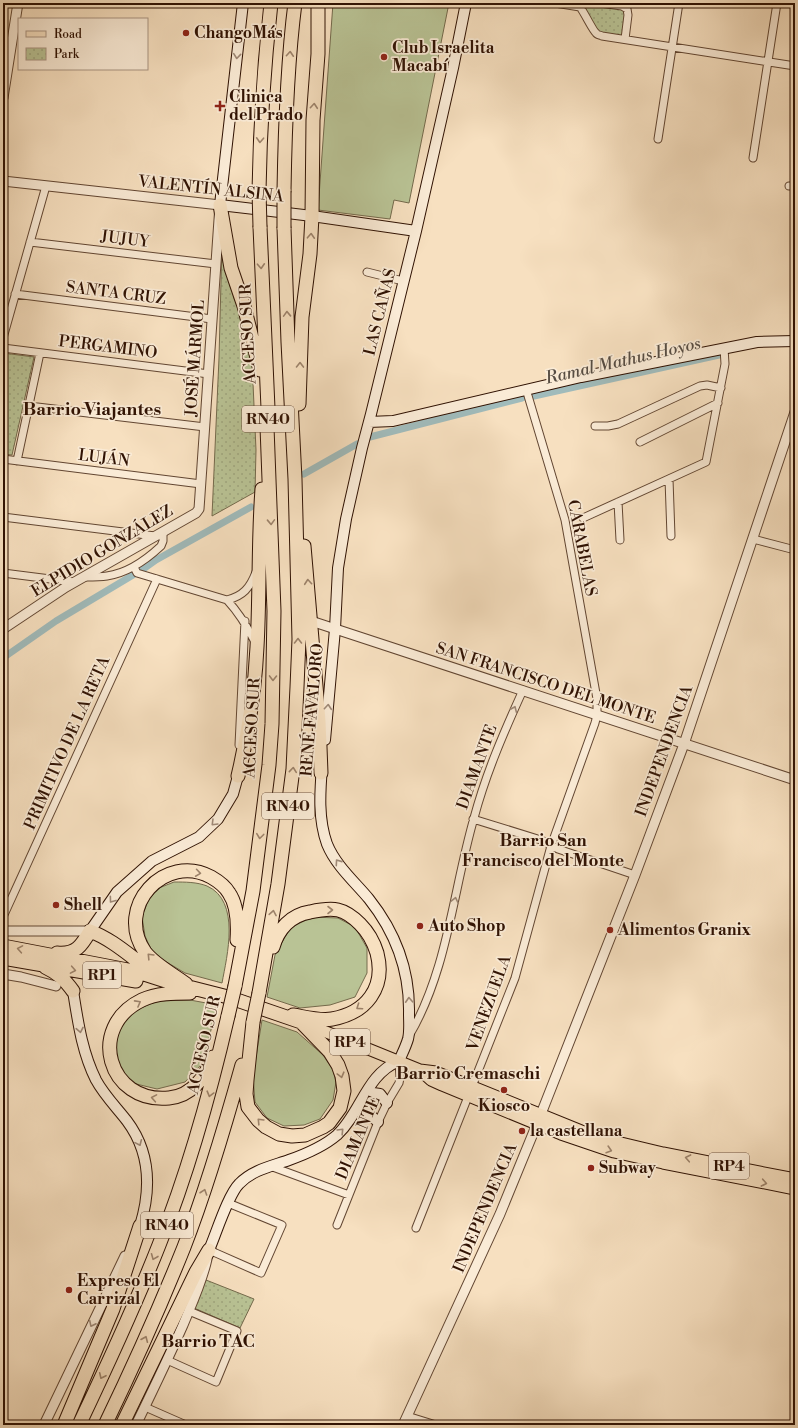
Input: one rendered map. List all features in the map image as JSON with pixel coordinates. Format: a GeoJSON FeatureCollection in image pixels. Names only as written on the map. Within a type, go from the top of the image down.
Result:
{"type":"FeatureCollection","features":[{"type":"Feature","properties":{"kind":"highway","name":"ACCESO SUR"},"geometry":{"type":"LineString","coordinates":[[79,1425],[135,1305],[184,1177],[206,1106],[228,1016],[253,891],[269,765],[272,724],[274,576],[259,191],[263,97],[271,3]]}},
{"type":"Feature","properties":{"kind":"highway","name":"RN40"},"geometry":{"type":"LineString","coordinates":[[105,1425],[130,1373],[186,1241],[221,1140],[253,1022],[278,884],[293,769],[296,733],[298,640],[295,476],[284,228],[287,114],[295,3]]}},
{"type":"Feature","properties":{"kind":"highway"},"geometry":{"type":"LineString","coordinates":[[318,3],[318,54],[313,120],[312,216],[310,254],[302,317],[299,415],[295,476],[306,554],[322,773]]}},
{"type":"Feature","properties":{"kind":"highway"},"geometry":{"type":"LineString","coordinates":[[220,205],[231,268],[253,339],[268,408]]}},
{"type":"Feature","properties":{"kind":"highway"},"geometry":{"type":"LineString","coordinates":[[238,776],[243,756],[255,676],[262,494],[268,427]]}},
{"type":"Feature","properties":{"kind":"highway"},"geometry":{"type":"LineString","coordinates":[[192,988],[152,960],[139,940],[135,922],[137,908],[143,895],[154,882],[168,875],[184,871],[204,874],[219,882],[230,893],[236,911],[238,926],[235,986]]}},
{"type":"Feature","properties":{"kind":"highway"},"geometry":{"type":"LineString","coordinates":[[259,993],[279,932],[291,919],[303,913],[321,910],[338,910],[352,916],[364,928],[375,947],[379,961],[379,976],[375,991],[369,1000],[359,1009],[344,1016],[331,1019],[318,1019],[275,1013]]}},
{"type":"Feature","properties":{"kind":"highway"},"geometry":{"type":"LineString","coordinates":[[36,957],[74,951],[82,945],[90,931],[111,941],[136,961],[169,982]]}},
{"type":"Feature","properties":{"kind":"highway","name":"RP1"},"geometry":{"type":"LineString","coordinates":[[3,946],[36,957],[138,981],[169,982]]}},
{"type":"Feature","properties":{"kind":"highway"},"geometry":{"type":"LineString","coordinates":[[36,957],[65,980],[73,991]]}},
{"type":"Feature","properties":{"kind":"highway","name":"RP1"},"geometry":{"type":"LineString","coordinates":[[3,958],[36,957]]}},
{"type":"Feature","properties":{"kind":"highway","name":"RP4"},"geometry":{"type":"LineString","coordinates":[[169,982],[244,1002],[301,1022]]}},
{"type":"Feature","properties":{"kind":"highway"},"geometry":{"type":"LineString","coordinates":[[213,993],[163,994],[143,1000],[125,1011],[116,1022],[109,1044],[113,1067],[118,1076],[138,1094],[151,1098],[176,1098],[190,1090],[200,1081],[208,1069],[228,1016]]}},
{"type":"Feature","properties":{"kind":"highway"},"geometry":{"type":"LineString","coordinates":[[253,1022],[246,1094],[248,1107],[258,1120],[266,1127],[279,1134],[292,1136],[305,1135],[315,1132],[329,1122],[340,1108],[344,1091],[342,1076],[338,1065],[330,1052],[301,1022]]}},
{"type":"Feature","properties":{"kind":"highway"},"geometry":{"type":"LineString","coordinates":[[64,1425],[113,1309],[140,1226]]}},
{"type":"Feature","properties":{"kind":"highway"},"geometry":{"type":"LineString","coordinates":[[122,1425],[196,1272],[209,1250]]}},
{"type":"Feature","properties":{"kind":"main road"},"geometry":{"type":"LineString","coordinates":[[220,205],[243,3]]}},
{"type":"Feature","properties":{"kind":"main road","name":"LAS CAÑAS"},"geometry":{"type":"LineString","coordinates":[[334,629],[341,546],[362,448],[416,231],[453,68],[466,3]]}},
{"type":"Feature","properties":{"kind":"main road","name":"VALENTÍN ALSINA"},"geometry":{"type":"LineString","coordinates":[[220,205],[416,231]]}},
{"type":"Feature","properties":{"kind":"main road"},"geometry":{"type":"LineString","coordinates":[[369,422],[393,421],[526,389],[724,348],[757,342],[795,341]]}},
{"type":"Feature","properties":{"kind":"main road","name":"RENÉ FAVALORO"},"geometry":{"type":"LineString","coordinates":[[334,629],[322,773],[320,812],[322,829],[328,845],[337,860],[378,911],[394,937],[400,951],[409,992],[409,1020],[408,1038],[398,1061]]}},
{"type":"Feature","properties":{"kind":"main road"},"geometry":{"type":"LineString","coordinates":[[90,931],[117,892],[152,861],[199,837],[218,819],[232,794],[238,776]]}},
{"type":"Feature","properties":{"kind":"main road"},"geometry":{"type":"LineString","coordinates":[[73,991],[81,1038],[94,1074],[103,1089],[129,1124],[136,1136],[145,1158],[148,1184],[144,1212],[140,1226]]}},
{"type":"Feature","properties":{"kind":"main road","name":"RP4"},"geometry":{"type":"LineString","coordinates":[[301,1022],[420,1070],[436,1072],[470,1091],[539,1119],[588,1144],[639,1158],[795,1189]]}},
{"type":"Feature","properties":{"kind":"main road"},"geometry":{"type":"LineString","coordinates":[[209,1250],[228,1203],[238,1184],[258,1171],[309,1153],[337,1135],[345,1126],[382,1071],[389,1065],[398,1061]]}},
{"type":"Feature","properties":{"kind":"main road"},"geometry":{"type":"LineString","coordinates":[[364,1098],[373,1093],[380,1094],[387,1103]]}},
{"type":"Feature","properties":{"kind":"main road"},"geometry":{"type":"LineString","coordinates":[[364,1098],[367,1112],[378,1122]]}},
{"type":"Feature","properties":{"kind":"main road","name":"RP4"},"geometry":{"type":"LineString","coordinates":[[539,1119],[617,1142],[663,1153],[795,1179]]}},
{"type":"Feature","properties":{"kind":"street"},"geometry":{"type":"LineString","coordinates":[[3,98],[18,3]]}},
{"type":"Feature","properties":{"kind":"street"},"geometry":{"type":"LineString","coordinates":[[318,54],[324,3]]}},
{"type":"Feature","properties":{"kind":"street"},"geometry":{"type":"LineString","coordinates":[[555,3],[583,5],[595,33],[602,36],[795,66]]}},
{"type":"Feature","properties":{"kind":"street"},"geometry":{"type":"LineString","coordinates":[[600,3],[622,6],[627,9],[628,15],[625,39]]}},
{"type":"Feature","properties":{"kind":"street"},"geometry":{"type":"LineString","coordinates":[[658,139],[680,3]]}},
{"type":"Feature","properties":{"kind":"street"},"geometry":{"type":"LineString","coordinates":[[753,158],[777,3]]}},
{"type":"Feature","properties":{"kind":"street","name":"VALENTÍN ALSINA"},"geometry":{"type":"LineString","coordinates":[[3,181],[220,205]]}},
{"type":"Feature","properties":{"kind":"street"},"geometry":{"type":"LineString","coordinates":[[3,338],[46,186]]}},
{"type":"Feature","properties":{"kind":"street","name":"JOSÉ MÁRMOL"},"geometry":{"type":"LineString","coordinates":[[196,513],[199,509],[201,484],[220,205]]}},
{"type":"Feature","properties":{"kind":"street","name":"JUJUY"},"geometry":{"type":"LineString","coordinates":[[30,242],[216,264]]}},
{"type":"Feature","properties":{"kind":"street"},"geometry":{"type":"LineString","coordinates":[[367,272],[403,281]]}},
{"type":"Feature","properties":{"kind":"street","name":"SANTA CRUZ"},"geometry":{"type":"LineString","coordinates":[[15,294],[212,319]]}},
{"type":"Feature","properties":{"kind":"street","name":"PERGAMINO"},"geometry":{"type":"LineString","coordinates":[[3,348],[209,374]]}},
{"type":"Feature","properties":{"kind":"street"},"geometry":{"type":"LineString","coordinates":[[583,518],[706,462],[726,364],[724,348]]}},
{"type":"Feature","properties":{"kind":"street"},"geometry":{"type":"LineString","coordinates":[[16,461],[40,352]]}},
{"type":"Feature","properties":{"kind":"street"},"geometry":{"type":"LineString","coordinates":[[595,426],[618,424],[700,386],[707,385],[721,388]]}},
{"type":"Feature","properties":{"kind":"street","name":"CARABELAS"},"geometry":{"type":"LineString","coordinates":[[526,389],[564,520],[597,699],[597,715]]}},
{"type":"Feature","properties":{"kind":"street"},"geometry":{"type":"LineString","coordinates":[[640,442],[718,403]]}},
{"type":"Feature","properties":{"kind":"street"},"geometry":{"type":"LineString","coordinates":[[29,406],[205,427]]}},
{"type":"Feature","properties":{"kind":"street","name":"INDEPENDENCIA"},"geometry":{"type":"LineString","coordinates":[[405,1421],[500,1214],[635,875],[684,744],[795,412]]}},
{"type":"Feature","properties":{"kind":"street","name":"LUJÁN"},"geometry":{"type":"LineString","coordinates":[[3,459],[201,484]]}},
{"type":"Feature","properties":{"kind":"street"},"geometry":{"type":"LineString","coordinates":[[669,479],[671,536]]}},
{"type":"Feature","properties":{"kind":"street"},"geometry":{"type":"LineString","coordinates":[[618,502],[620,540]]}},
{"type":"Feature","properties":{"kind":"street","name":"ELPIDIO GONZÁLEZ"},"geometry":{"type":"LineString","coordinates":[[3,629],[74,582],[196,513]]}},
{"type":"Feature","properties":{"kind":"street"},"geometry":{"type":"LineString","coordinates":[[3,517],[159,534],[163,541],[161,546],[134,567],[108,576],[84,577]]}},
{"type":"Feature","properties":{"kind":"street"},"geometry":{"type":"LineString","coordinates":[[753,539],[795,550]]}},
{"type":"Feature","properties":{"kind":"street"},"geometry":{"type":"LineString","coordinates":[[227,600],[240,596],[247,589],[253,579],[260,559]]}},
{"type":"Feature","properties":{"kind":"street"},"geometry":{"type":"LineString","coordinates":[[134,567],[137,573],[227,600],[245,621],[257,647]]}},
{"type":"Feature","properties":{"kind":"street"},"geometry":{"type":"LineString","coordinates":[[3,573],[74,582]]}},
{"type":"Feature","properties":{"kind":"street","name":"PRIMITIVO DE LA RETA"},"geometry":{"type":"LineString","coordinates":[[3,917],[157,579]]}},
{"type":"Feature","properties":{"kind":"street"},"geometry":{"type":"LineString","coordinates":[[238,776],[245,621]]}},
{"type":"Feature","properties":{"kind":"street","name":"SAN FRANCISCO DEL MONTE"},"geometry":{"type":"LineString","coordinates":[[311,621],[795,780]]}},
{"type":"Feature","properties":{"kind":"street","name":"DIAMANTE"},"geometry":{"type":"LineString","coordinates":[[408,1038],[423,1010],[439,965],[473,819],[490,765],[522,690]]}},
{"type":"Feature","properties":{"kind":"street","name":"VENEZUELA"},"geometry":{"type":"LineString","coordinates":[[416,1228],[515,978],[551,846],[597,715]]}},
{"type":"Feature","properties":{"kind":"street"},"geometry":{"type":"LineString","coordinates":[[473,819],[541,840],[551,846],[635,875]]}},
{"type":"Feature","properties":{"kind":"street"},"geometry":{"type":"LineString","coordinates":[[3,931],[90,931]]}},
{"type":"Feature","properties":{"kind":"street"},"geometry":{"type":"LineString","coordinates":[[3,974],[56,986]]}},
{"type":"Feature","properties":{"kind":"street","name":"DIAMANTE"},"geometry":{"type":"LineString","coordinates":[[337,1225],[378,1122],[400,1081],[398,1061]]}},
{"type":"Feature","properties":{"kind":"street"},"geometry":{"type":"LineString","coordinates":[[270,1166],[349,1195]]}},
{"type":"Feature","properties":{"kind":"street"},"geometry":{"type":"LineString","coordinates":[[136,1425],[189,1311],[202,1279],[209,1250],[261,1273],[282,1225],[228,1203]]}},
{"type":"Feature","properties":{"kind":"street"},"geometry":{"type":"LineString","coordinates":[[44,1425],[140,1226]]}},
{"type":"Feature","properties":{"kind":"street"},"geometry":{"type":"LineString","coordinates":[[167,1360],[216,1382],[237,1331],[189,1311]]}},
{"type":"Feature","properties":{"kind":"street"},"geometry":{"type":"LineString","coordinates":[[145,1407],[186,1425]]}},
{"type":"Feature","properties":{"kind":"street"},"geometry":{"type":"LineString","coordinates":[[405,1421],[436,1425]]}},
{"type":"Feature","properties":{"kind":"green space","name":"Club Israelita Macabí"},"geometry":{"type":"Polygon","coordinates":[[[333,3],[449,3],[409,203],[394,200],[390,219],[318,210],[333,3]]]}},
{"type":"Feature","properties":{"kind":"green space"},"geometry":{"type":"Polygon","coordinates":[[[586,3],[600,3],[627,9],[625,39],[602,36],[580,7],[586,3]]]}},
{"type":"Feature","properties":{"kind":"green space"},"geometry":{"type":"Polygon","coordinates":[[[222,244],[228,277],[248,335],[252,361],[256,450],[255,492],[212,516],[219,358],[222,244]]]}},
{"type":"Feature","properties":{"kind":"green space"},"geometry":{"type":"Polygon","coordinates":[[[3,353],[34,357],[12,455],[3,454],[3,353]]]}},
{"type":"Feature","properties":{"kind":"green space"},"geometry":{"type":"Polygon","coordinates":[[[174,882],[187,882],[207,886],[218,893],[224,904],[228,916],[229,930],[227,959],[222,983],[185,973],[153,954],[145,936],[142,917],[148,900],[159,888],[174,882]]]}},
{"type":"Feature","properties":{"kind":"green space"},"geometry":{"type":"Polygon","coordinates":[[[312,917],[338,918],[355,927],[367,948],[367,973],[355,997],[330,1005],[300,1008],[267,997],[275,955],[290,928],[312,917]]]}},
{"type":"Feature","properties":{"kind":"green space"},"geometry":{"type":"Polygon","coordinates":[[[190,1000],[217,1005],[203,1063],[185,1082],[157,1089],[132,1083],[118,1066],[115,1037],[121,1024],[133,1011],[158,1001],[190,1000]]]}},
{"type":"Feature","properties":{"kind":"green space"},"geometry":{"type":"Polygon","coordinates":[[[262,1020],[297,1032],[323,1055],[333,1070],[336,1082],[333,1100],[320,1119],[304,1125],[284,1126],[267,1118],[255,1102],[253,1076],[262,1020]]]}},
{"type":"Feature","properties":{"kind":"green space"},"geometry":{"type":"Polygon","coordinates":[[[206,1280],[254,1299],[240,1328],[194,1308],[206,1280]]]}},
{"type":"Feature","properties":{"kind":"waterway","name":"Ramal Mathus Hoyos"},"geometry":{"type":"LineString","coordinates":[[534,396],[719,355]]}},
{"type":"Feature","properties":{"kind":"waterway","name":"Ramal Mathus Hoyos"},"geometry":{"type":"LineString","coordinates":[[370,437],[522,398]]}},
{"type":"Feature","properties":{"kind":"waterway","name":"Ramal Mathus Hoyos"},"geometry":{"type":"LineString","coordinates":[[304,474],[357,444]]}},
{"type":"Feature","properties":{"kind":"waterway","name":"Ramal Mathus Hoyos"},"geometry":{"type":"LineString","coordinates":[[142,570],[156,560],[251,507]]}},
{"type":"Feature","properties":{"kind":"waterway","name":"Ramal Mathus Hoyos"},"geometry":{"type":"LineString","coordinates":[[3,658],[56,621],[133,575]]}},
{"type":"Feature","properties":{"kind":"place","name":"ChangoMás"},"geometry":{"type":"Point","coordinates":[186,33]}},
{"type":"Feature","properties":{"kind":"place","name":"Club Israelita Macabí"},"geometry":{"type":"Point","coordinates":[384,57]}},
{"type":"Feature","properties":{"kind":"place","name":"Clinica del Prado"},"geometry":{"type":"Point","coordinates":[220,106]}},
{"type":"Feature","properties":{"kind":"place","name":"Shell"},"geometry":{"type":"Point","coordinates":[56,905]}},
{"type":"Feature","properties":{"kind":"place","name":"Auto Shop"},"geometry":{"type":"Point","coordinates":[420,926]}},
{"type":"Feature","properties":{"kind":"place","name":"Alimentos Granix"},"geometry":{"type":"Point","coordinates":[610,930]}},
{"type":"Feature","properties":{"kind":"place","name":"Kiosco"},"geometry":{"type":"Point","coordinates":[504,1090]}},
{"type":"Feature","properties":{"kind":"place","name":"la castellana"},"geometry":{"type":"Point","coordinates":[522,1131]}},
{"type":"Feature","properties":{"kind":"place","name":"Subway"},"geometry":{"type":"Point","coordinates":[591,1168]}},
{"type":"Feature","properties":{"kind":"place","name":"Expreso El Carrizal"},"geometry":{"type":"Point","coordinates":[69,1290]}},
{"type":"Feature","properties":{"kind":"district","name":"Barrio Viajantes"},"geometry":{"type":"Point","coordinates":[92,409]}},
{"type":"Feature","properties":{"kind":"district","name":"Barrio San Francisco del Monte"},"geometry":{"type":"Point","coordinates":[543,851]}},
{"type":"Feature","properties":{"kind":"district","name":"Barrio Cremaschi"},"geometry":{"type":"Point","coordinates":[468,1074]}},
{"type":"Feature","properties":{"kind":"district","name":"Barrio TAC"},"geometry":{"type":"Point","coordinates":[208,1342]}}]}
